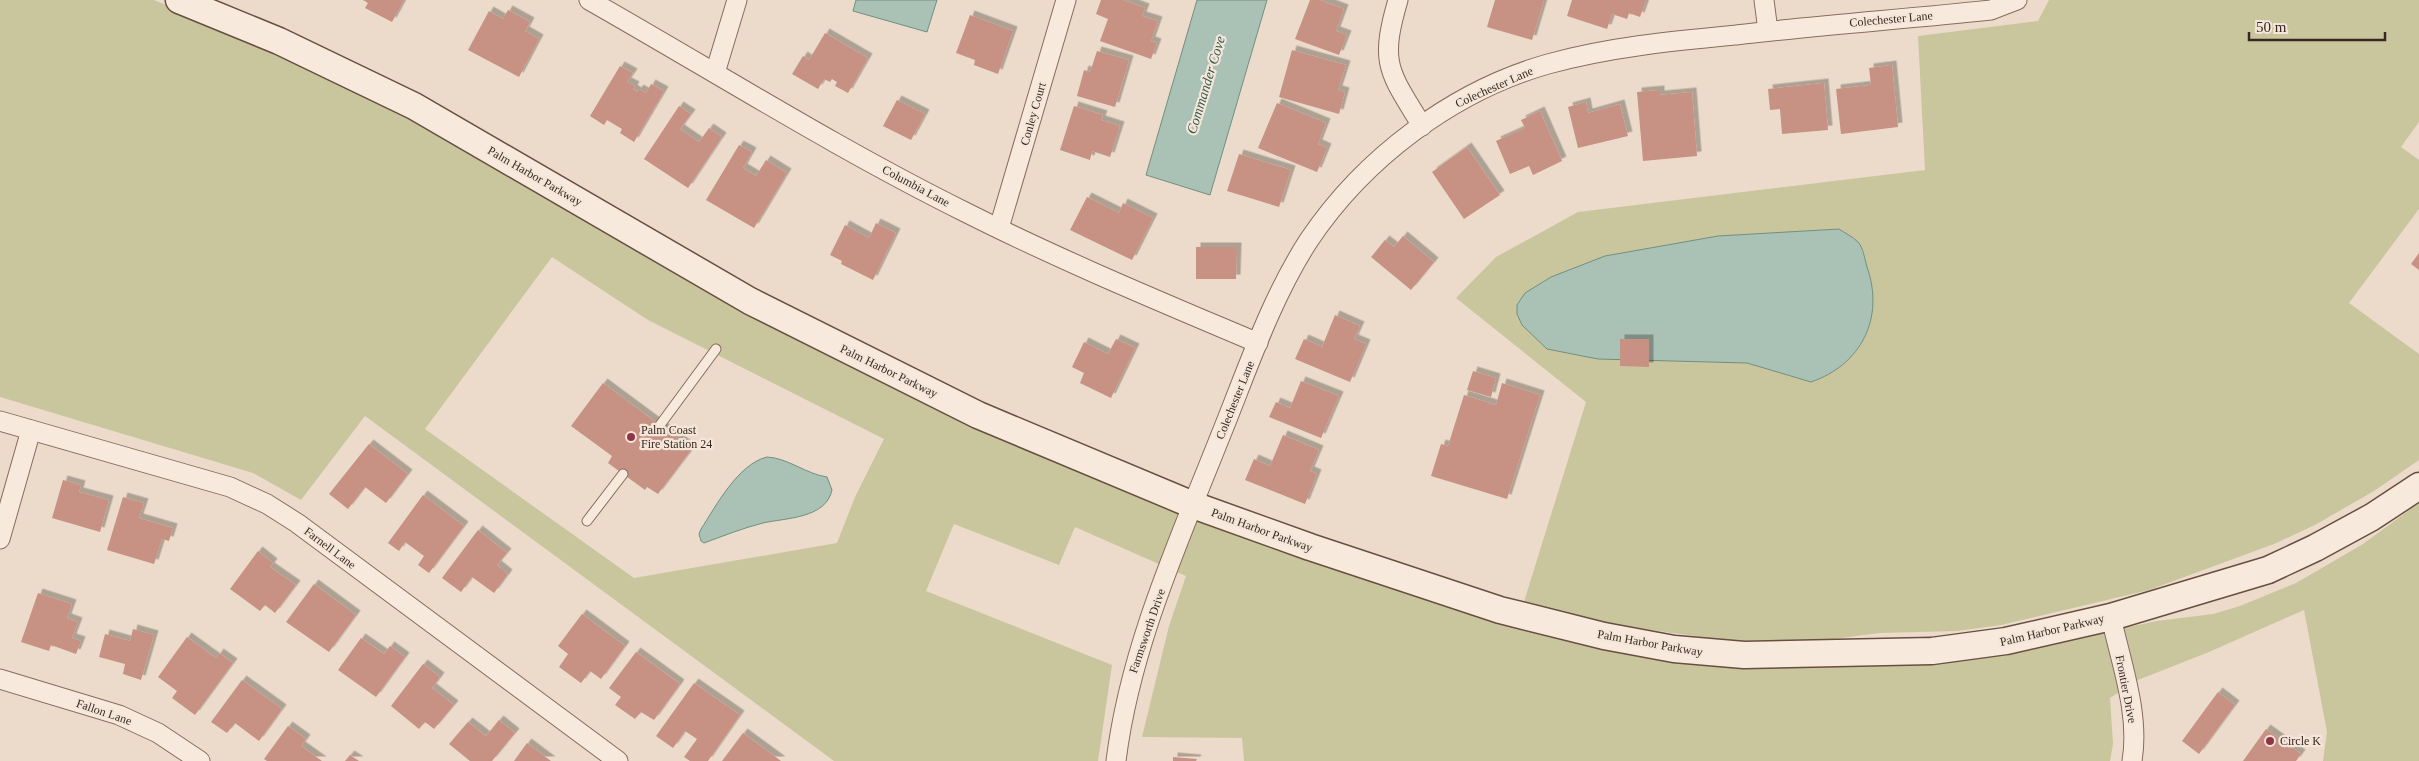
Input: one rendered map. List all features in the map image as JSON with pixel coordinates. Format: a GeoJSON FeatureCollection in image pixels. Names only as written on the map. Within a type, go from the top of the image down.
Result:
{"type":"FeatureCollection","features":[{"type":"Feature","properties":{"kind":"street","name":"Palm Harbor Parkway"},"geometry":{"type":"LineString","coordinates":[[178,0],[279,41],[414,106],[776,316],[978,415],[1193,505],[1336,556],[1500,610],[1604,636],[1674,649],[1762,655],[1932,651],[2015,640],[2112,617],[2268,570],[2364,521],[2419,486]]}},
{"type":"Feature","properties":{"kind":"street","name":"Columbia Lane"},"geometry":{"type":"LineString","coordinates":[[589,0],[847,150],[999,228],[1092,272],[1258,343]]}},
{"type":"Feature","properties":{"kind":"street"},"geometry":{"type":"LineString","coordinates":[[715,73],[737,0]]}},
{"type":"Feature","properties":{"kind":"street","name":"Conley Court"},"geometry":{"type":"LineString","coordinates":[[999,228],[1066,0]]}},
{"type":"Feature","properties":{"kind":"street"},"geometry":{"type":"LineString","coordinates":[[1398,0],[1388,37],[1388,63],[1398,86],[1422,126]]}},
{"type":"Feature","properties":{"kind":"street"},"geometry":{"type":"LineString","coordinates":[[1764,0],[1768,31]]}},
{"type":"Feature","properties":{"kind":"street","name":"Colechester Lane"},"geometry":{"type":"LineString","coordinates":[[1193,505],[1282,287],[1323,220],[1366,172],[1422,126],[1466,98],[1523,72],[1547,64],[1618,49],[1768,31],[1991,10],[2017,0]]}},
{"type":"Feature","properties":{"kind":"street","name":"Farnell Lane"},"geometry":{"type":"LineString","coordinates":[[0,421],[216,482],[267,504],[297,523],[618,761]]}},
{"type":"Feature","properties":{"kind":"street"},"geometry":{"type":"LineString","coordinates":[[0,539],[31,430]]}},
{"type":"Feature","properties":{"kind":"street","name":"Farmsworth Drive"},"geometry":{"type":"LineString","coordinates":[[1116,761],[1124,706],[1134,667],[1193,505]]}},
{"type":"Feature","properties":{"kind":"street","name":"Frontier Drive"},"geometry":{"type":"LineString","coordinates":[[2112,617],[2132,717],[2134,748],[2132,761]]}},
{"type":"Feature","properties":{"kind":"street","name":"Fallon Lane"},"geometry":{"type":"LineString","coordinates":[[0,679],[119,715],[158,733],[200,761]]}},
{"type":"Feature","properties":{"kind":"lane"},"geometry":{"type":"LineString","coordinates":[[660,425],[716,349]]}},
{"type":"Feature","properties":{"kind":"lane"},"geometry":{"type":"LineString","coordinates":[[588,521],[623,474]]}},
{"type":"Feature","properties":{"kind":"shaded area"},"geometry":{"type":"Polygon","coordinates":[[[0,0],[154,0],[275,50],[410,115],[975,424],[1588,641],[1730,668],[1969,658],[2157,621],[2213,614],[2240,606],[2296,583],[2363,544],[2419,503],[2419,761],[2323,761],[2327,732],[2304,610],[2209,652],[2138,680],[2110,698],[2113,744],[2110,761],[1244,761],[1242,738],[1142,737],[1169,626],[1186,576],[1075,527],[1059,565],[954,524],[926,591],[1112,665],[1098,761],[834,761],[365,416],[301,500],[253,473],[0,397],[0,0]],[[552,257],[425,429],[634,578],[837,543],[855,497],[884,439],[648,320],[552,257]]]}},
{"type":"Feature","properties":{"kind":"shaded area"},"geometry":{"type":"Polygon","coordinates":[[[2049,0],[2419,0],[2419,122],[2401,147],[2419,160],[2419,209],[2349,303],[2419,354],[2419,460],[2374,491],[2315,525],[2274,544],[2149,590],[2001,625],[1957,631],[1880,633],[1809,642],[1730,641],[1630,627],[1523,605],[1586,402],[1456,298],[1496,257],[1578,212],[1925,170],[1918,36],[2038,21],[2049,0]]]}},
{"type":"Feature","properties":{"kind":"water"},"geometry":{"type":"Polygon","coordinates":[[[856,0],[937,0],[927,32],[853,11],[856,0]]]}},
{"type":"Feature","properties":{"kind":"water","name":"Commander Cove"},"geometry":{"type":"Polygon","coordinates":[[[1197,0],[1267,0],[1210,195],[1146,175],[1197,0]]]}},
{"type":"Feature","properties":{"kind":"water"},"geometry":{"type":"Polygon","coordinates":[[[1839,229],[1856,240],[1863,250],[1872,286],[1873,304],[1870,321],[1864,337],[1855,352],[1843,364],[1811,382],[1747,363],[1598,359],[1547,349],[1522,325],[1517,314],[1517,305],[1525,293],[1551,277],[1605,256],[1718,236],[1839,229]]]}},
{"type":"Feature","properties":{"kind":"water"},"geometry":{"type":"Polygon","coordinates":[[[767,457],[782,460],[812,473],[827,477],[832,490],[828,500],[822,507],[803,516],[763,523],[704,543],[701,541],[699,534],[701,529],[729,487],[747,468],[756,461],[767,457]]]}},
{"type":"Feature","properties":{"kind":"building"},"geometry":{"type":"Polygon","coordinates":[[[363,0],[404,0],[392,22],[365,8],[368,3],[363,0]]]}},
{"type":"Feature","properties":{"kind":"building"},"geometry":{"type":"Polygon","coordinates":[[[1101,0],[1123,0],[1145,8],[1142,16],[1158,21],[1151,41],[1157,43],[1151,59],[1100,41],[1108,19],[1096,14],[1101,0]]]}},
{"type":"Feature","properties":{"kind":"building"},"geometry":{"type":"Polygon","coordinates":[[[1310,0],[1320,0],[1344,9],[1336,31],[1347,35],[1339,55],[1295,39],[1310,0]]]}},
{"type":"Feature","properties":{"kind":"building"},"geometry":{"type":"Polygon","coordinates":[[[1495,0],[1544,0],[1532,40],[1487,27],[1495,0]]]}},
{"type":"Feature","properties":{"kind":"building"},"geometry":{"type":"Polygon","coordinates":[[[1572,0],[1646,0],[1640,17],[1629,13],[1627,19],[1612,14],[1607,29],[1567,16],[1572,0]]]}},
{"type":"Feature","properties":{"kind":"building"},"geometry":{"type":"Polygon","coordinates":[[[508,10],[530,22],[525,31],[539,39],[519,77],[468,50],[489,11],[503,19],[508,10]]]}},
{"type":"Feature","properties":{"kind":"building"},"geometry":{"type":"Polygon","coordinates":[[[970,15],[1013,31],[998,74],[974,65],[975,60],[956,53],[970,15]]]}},
{"type":"Feature","properties":{"kind":"building"},"geometry":{"type":"Polygon","coordinates":[[[825,33],[868,58],[848,93],[835,86],[837,82],[832,79],[830,82],[824,79],[818,89],[792,74],[803,56],[809,60],[825,33]]]}},
{"type":"Feature","properties":{"kind":"building"},"geometry":{"type":"Polygon","coordinates":[[[1292,50],[1346,65],[1338,90],[1345,92],[1339,114],[1279,97],[1292,50]]]}},
{"type":"Feature","properties":{"kind":"building"},"geometry":{"type":"Polygon","coordinates":[[[1097,51],[1129,60],[1115,107],[1077,96],[1084,70],[1090,72],[1097,51]]]}},
{"type":"Feature","properties":{"kind":"building"},"geometry":{"type":"Polygon","coordinates":[[[1892,65],[1898,127],[1841,134],[1836,89],[1871,85],[1869,68],[1892,65]]]}},
{"type":"Feature","properties":{"kind":"building"},"geometry":{"type":"Polygon","coordinates":[[[620,66],[633,73],[627,82],[635,86],[633,89],[637,92],[639,89],[646,93],[651,84],[664,91],[634,142],[620,133],[622,129],[607,120],[604,125],[590,116],[620,66]]]}},
{"type":"Feature","properties":{"kind":"building"},"geometry":{"type":"Polygon","coordinates":[[[1824,83],[1828,130],[1782,134],[1780,109],[1770,110],[1768,89],[1824,83]]]}},
{"type":"Feature","properties":{"kind":"building"},"geometry":{"type":"Polygon","coordinates":[[[1660,90],[1660,95],[1692,92],[1697,156],[1643,161],[1637,92],[1660,90]]]}},
{"type":"Feature","properties":{"kind":"building"},"geometry":{"type":"Polygon","coordinates":[[[897,100],[925,114],[911,140],[883,126],[897,100]]]}},
{"type":"Feature","properties":{"kind":"building"},"geometry":{"type":"Polygon","coordinates":[[[1586,102],[1588,113],[1620,104],[1628,136],[1578,148],[1568,107],[1586,102]]]}},
{"type":"Feature","properties":{"kind":"building"},"geometry":{"type":"Polygon","coordinates":[[[1277,103],[1326,123],[1318,144],[1327,148],[1317,172],[1258,148],[1277,103]]]}},
{"type":"Feature","properties":{"kind":"building"},"geometry":{"type":"Polygon","coordinates":[[[679,106],[691,114],[680,129],[699,142],[709,128],[722,137],[688,188],[644,159],[679,106]]]}},
{"type":"Feature","properties":{"kind":"building"},"geometry":{"type":"Polygon","coordinates":[[[1074,106],[1103,115],[1101,120],[1120,126],[1110,157],[1092,151],[1090,160],[1060,150],[1074,106]]]}},
{"type":"Feature","properties":{"kind":"building"},"geometry":{"type":"Polygon","coordinates":[[[1540,111],[1562,161],[1533,175],[1529,166],[1510,174],[1496,141],[1525,128],[1521,120],[1540,111]]]}},
{"type":"Feature","properties":{"kind":"building"},"geometry":{"type":"Polygon","coordinates":[[[739,145],[752,152],[743,168],[756,176],[766,160],[787,173],[754,228],[706,200],[739,145]]]}},
{"type":"Feature","properties":{"kind":"building"},"geometry":{"type":"Polygon","coordinates":[[[1467,147],[1500,195],[1464,219],[1432,172],[1467,147]]]}},
{"type":"Feature","properties":{"kind":"building"},"geometry":{"type":"Polygon","coordinates":[[[1239,154],[1291,170],[1279,207],[1227,191],[1239,154]]]}},
{"type":"Feature","properties":{"kind":"building"},"geometry":{"type":"Polygon","coordinates":[[[1087,197],[1119,213],[1123,203],[1153,218],[1132,260],[1070,230],[1087,197]]]}},
{"type":"Feature","properties":{"kind":"building"},"geometry":{"type":"Polygon","coordinates":[[[876,223],[896,233],[873,280],[841,264],[842,261],[830,255],[845,225],[869,238],[876,223]]]}},
{"type":"Feature","properties":{"kind":"building"},"geometry":{"type":"Polygon","coordinates":[[[1403,236],[1434,262],[1411,290],[1371,257],[1385,240],[1394,247],[1403,236]]]}},
{"type":"Feature","properties":{"kind":"building"},"geometry":{"type":"Polygon","coordinates":[[[1196,247],[1237,247],[1236,279],[1196,279],[1196,247]]]}},
{"type":"Feature","properties":{"kind":"building"},"geometry":{"type":"Polygon","coordinates":[[[2419,253],[2419,270],[2411,264],[2419,253]]]}},
{"type":"Feature","properties":{"kind":"building"},"geometry":{"type":"Polygon","coordinates":[[[1335,315],[1360,326],[1354,339],[1366,344],[1350,382],[1295,359],[1304,339],[1322,347],[1335,315]]]}},
{"type":"Feature","properties":{"kind":"building"},"geometry":{"type":"Polygon","coordinates":[[[1116,339],[1135,348],[1111,398],[1080,383],[1084,373],[1072,367],[1084,342],[1108,354],[1116,339]]]}},
{"type":"Feature","properties":{"kind":"building"},"geometry":{"type":"Polygon","coordinates":[[[1620,339],[1649,339],[1649,367],[1620,366],[1620,339]]]}},
{"type":"Feature","properties":{"kind":"building"},"geometry":{"type":"Polygon","coordinates":[[[1473,371],[1496,378],[1491,397],[1467,390],[1473,371]]]}},
{"type":"Feature","properties":{"kind":"building"},"geometry":{"type":"Polygon","coordinates":[[[1301,381],[1339,396],[1321,438],[1269,417],[1276,402],[1290,408],[1301,381]]]}},
{"type":"Feature","properties":{"kind":"building","name":"Palm Coast Fire Station 24"},"geometry":{"type":"Polygon","coordinates":[[[603,383],[692,449],[658,494],[647,487],[645,490],[608,463],[612,456],[571,426],[603,383]]]}},
{"type":"Feature","properties":{"kind":"building"},"geometry":{"type":"Polygon","coordinates":[[[1502,383],[1540,395],[1507,499],[1431,476],[1441,444],[1448,446],[1464,395],[1496,405],[1502,383]]]}},
{"type":"Feature","properties":{"kind":"building"},"geometry":{"type":"Polygon","coordinates":[[[1283,435],[1319,450],[1310,471],[1317,474],[1305,504],[1245,480],[1254,459],[1270,466],[1283,435]]]}},
{"type":"Feature","properties":{"kind":"building"},"geometry":{"type":"Polygon","coordinates":[[[369,444],[408,474],[386,503],[365,487],[348,509],[329,494],[369,444]]]}},
{"type":"Feature","properties":{"kind":"building"},"geometry":{"type":"Polygon","coordinates":[[[63,480],[81,485],[79,492],[109,500],[100,532],[52,518],[63,480]]]}},
{"type":"Feature","properties":{"kind":"building"},"geometry":{"type":"Polygon","coordinates":[[[423,495],[464,526],[429,573],[418,565],[424,556],[405,542],[399,551],[388,543],[423,495]]]}},
{"type":"Feature","properties":{"kind":"building"},"geometry":{"type":"Polygon","coordinates":[[[123,497],[144,503],[139,518],[173,528],[169,541],[162,539],[154,564],[107,550],[123,497]]]}},
{"type":"Feature","properties":{"kind":"building"},"geometry":{"type":"Polygon","coordinates":[[[478,530],[507,553],[497,565],[508,574],[494,593],[472,577],[461,592],[442,578],[478,530]]]}},
{"type":"Feature","properties":{"kind":"building"},"geometry":{"type":"Polygon","coordinates":[[[258,551],[273,563],[270,567],[296,585],[275,613],[265,605],[260,611],[230,589],[258,551]]]}},
{"type":"Feature","properties":{"kind":"building"},"geometry":{"type":"Polygon","coordinates":[[[314,584],[356,615],[329,652],[286,622],[314,584]]]}},
{"type":"Feature","properties":{"kind":"building"},"geometry":{"type":"Polygon","coordinates":[[[38,593],[72,604],[67,618],[78,622],[72,638],[81,641],[76,654],[51,645],[49,651],[21,642],[38,593]]]}},
{"type":"Feature","properties":{"kind":"building"},"geometry":{"type":"Polygon","coordinates":[[[582,614],[625,646],[601,679],[590,671],[581,683],[559,667],[568,654],[558,646],[582,614]]]}},
{"type":"Feature","properties":{"kind":"building"},"geometry":{"type":"Polygon","coordinates":[[[133,629],[154,635],[141,680],[123,674],[125,664],[99,657],[105,634],[130,641],[133,629]]]}},
{"type":"Feature","properties":{"kind":"building"},"geometry":{"type":"Polygon","coordinates":[[[187,637],[216,658],[219,653],[233,663],[195,715],[172,698],[177,691],[158,677],[187,637]]]}},
{"type":"Feature","properties":{"kind":"building"},"geometry":{"type":"Polygon","coordinates":[[[361,638],[384,654],[390,646],[405,657],[376,697],[338,670],[361,638]]]}},
{"type":"Feature","properties":{"kind":"building"},"geometry":{"type":"Polygon","coordinates":[[[636,652],[680,684],[654,720],[641,712],[635,719],[615,705],[621,697],[609,688],[636,652]]]}},
{"type":"Feature","properties":{"kind":"building"},"geometry":{"type":"Polygon","coordinates":[[[423,664],[440,677],[432,688],[454,705],[434,729],[425,722],[419,729],[391,706],[423,664]]]}},
{"type":"Feature","properties":{"kind":"building"},"geometry":{"type":"Polygon","coordinates":[[[242,680],[282,709],[259,741],[235,723],[227,733],[211,722],[242,680]]]}},
{"type":"Feature","properties":{"kind":"building"},"geometry":{"type":"Polygon","coordinates":[[[694,683],[740,715],[708,761],[690,761],[684,757],[697,739],[685,731],[673,748],[656,736],[694,683]]]}},
{"type":"Feature","properties":{"kind":"building"},"geometry":{"type":"Polygon","coordinates":[[[2218,692],[2235,705],[2199,754],[2182,741],[2218,692]]]}},
{"type":"Feature","properties":{"kind":"building"},"geometry":{"type":"Polygon","coordinates":[[[499,720],[515,733],[492,761],[470,761],[449,744],[468,722],[486,736],[499,720]]]}},
{"type":"Feature","properties":{"kind":"building"},"geometry":{"type":"Polygon","coordinates":[[[288,726],[306,739],[301,746],[322,761],[267,761],[264,759],[288,726]]]}},
{"type":"Feature","properties":{"kind":"building","name":"Circle K"},"geometry":{"type":"Polygon","coordinates":[[[2266,729],[2301,754],[2296,761],[2243,761],[2266,729]]]}},
{"type":"Feature","properties":{"kind":"building"},"geometry":{"type":"Polygon","coordinates":[[[743,733],[781,761],[722,761],[743,733]]]}},
{"type":"Feature","properties":{"kind":"building"},"geometry":{"type":"Polygon","coordinates":[[[527,743],[551,761],[514,761],[527,743]]]}},
{"type":"Feature","properties":{"kind":"building"},"geometry":{"type":"Polygon","coordinates":[[[350,755],[359,761],[345,761],[350,755]]]}},
{"type":"Feature","properties":{"kind":"building"},"geometry":{"type":"Polygon","coordinates":[[[1173,757],[1197,759],[1196,761],[1173,761],[1173,757]]]}},
{"type":"Feature","properties":{"kind":"place","name":"Palm Coast Fire Station 24"},"geometry":{"type":"Point","coordinates":[631,437]}},
{"type":"Feature","properties":{"kind":"place","name":"Circle K"},"geometry":{"type":"Point","coordinates":[2270,741]}}]}
